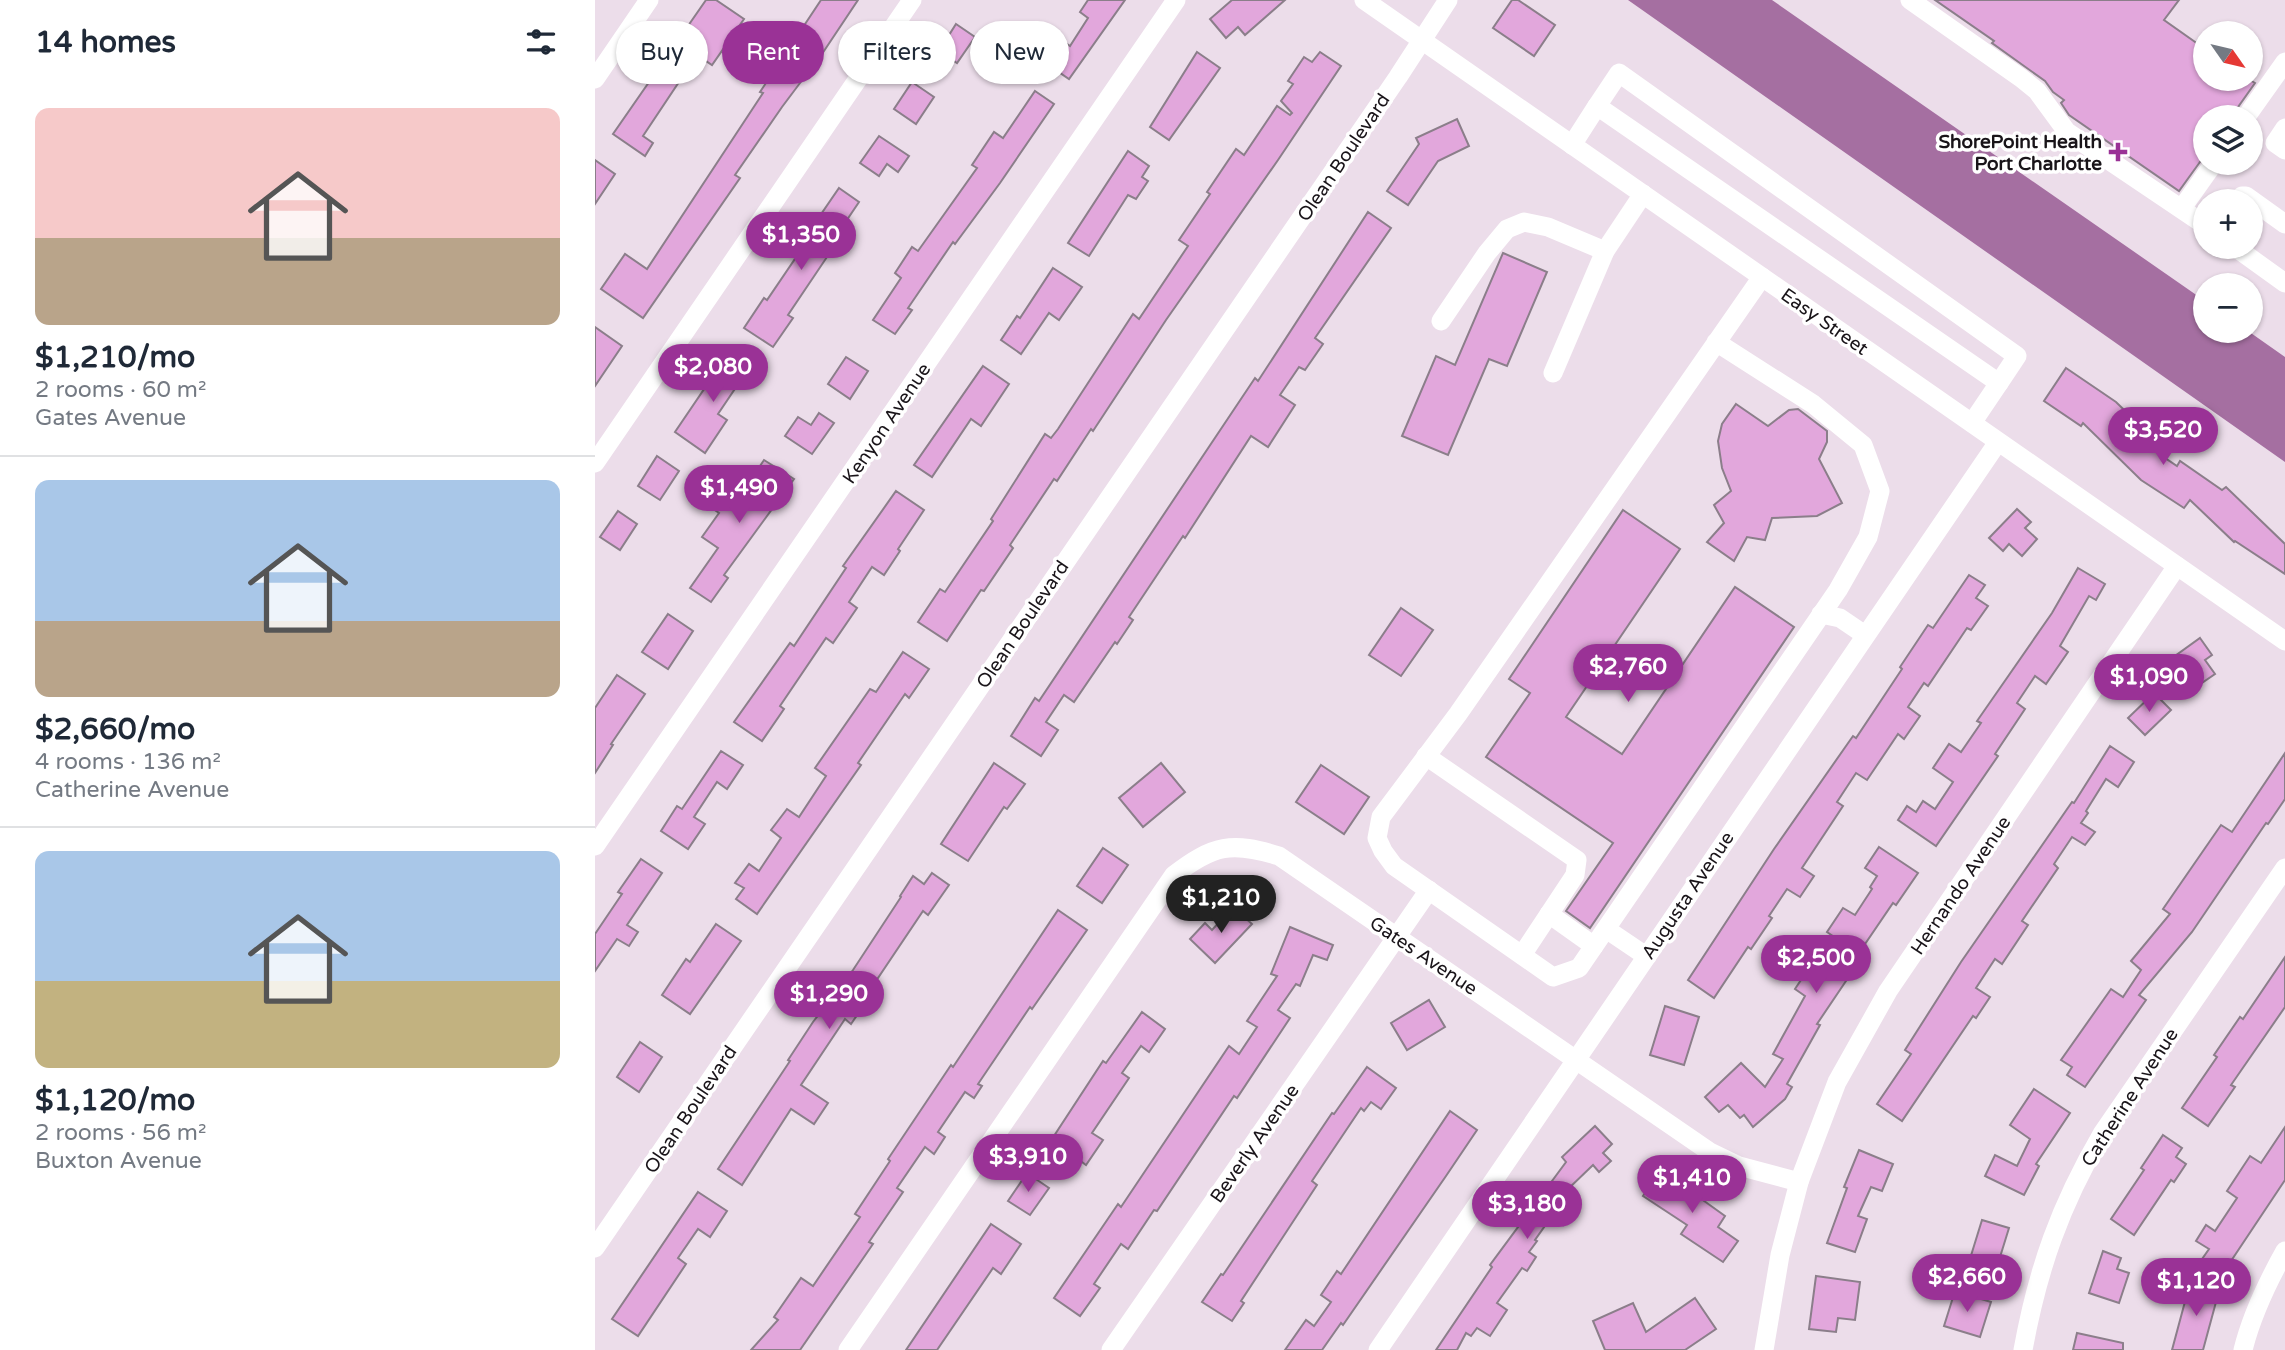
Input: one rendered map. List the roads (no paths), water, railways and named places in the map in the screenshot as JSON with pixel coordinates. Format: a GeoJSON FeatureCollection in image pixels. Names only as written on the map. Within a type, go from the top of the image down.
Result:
{"type":"FeatureCollection","features":[{"type":"Feature","properties":{"kind":"street"},"geometry":{"type":"LineString","coordinates":[[595,79],[649,0]]}},
{"type":"Feature","properties":{"kind":"street"},"geometry":{"type":"LineString","coordinates":[[595,463],[912,0]]}},
{"type":"Feature","properties":{"kind":"street","name":"Kenyon Avenue"},"geometry":{"type":"LineString","coordinates":[[595,846],[1176,0]]}},
{"type":"Feature","properties":{"kind":"street","name":"Easy Street"},"geometry":{"type":"LineString","coordinates":[[1364,0],[2285,641]]}},
{"type":"Feature","properties":{"kind":"street","name":"Olean Boulevard"},"geometry":{"type":"LineString","coordinates":[[595,1248],[1398,77],[1448,0]]}},
{"type":"Feature","properties":{"kind":"street"},"geometry":{"type":"LineString","coordinates":[[1910,0],[2029,84],[2067,132],[2193,216]]}},
{"type":"Feature","properties":{"kind":"street"},"geometry":{"type":"LineString","coordinates":[[2255,105],[2285,62]]}},
{"type":"Feature","properties":{"kind":"street"},"geometry":{"type":"LineString","coordinates":[[1572,145],[1619,73],[2017,356],[1972,424]]}},
{"type":"Feature","properties":{"kind":"street"},"geometry":{"type":"LineString","coordinates":[[1597,106],[1999,383]]}},
{"type":"Feature","properties":{"kind":"street"},"geometry":{"type":"LineString","coordinates":[[2285,128],[2275,143],[2285,150]]}},
{"type":"Feature","properties":{"kind":"street"},"geometry":{"type":"LineString","coordinates":[[2182,208],[2205,175]]}},
{"type":"Feature","properties":{"kind":"street"},"geometry":{"type":"LineString","coordinates":[[1553,373],[1605,251],[1643,194]]}},
{"type":"Feature","properties":{"kind":"street"},"geometry":{"type":"LineString","coordinates":[[2263,208],[2285,224]]}},
{"type":"Feature","properties":{"kind":"street"},"geometry":{"type":"LineString","coordinates":[[1441,321],[1487,253],[1507,229],[1524,222],[1548,227],[1605,251]]}},
{"type":"Feature","properties":{"kind":"street"},"geometry":{"type":"LineString","coordinates":[[2252,259],[2285,283]]}},
{"type":"Feature","properties":{"kind":"street"},"geometry":{"type":"LineString","coordinates":[[1716,342],[1813,404],[1863,445],[1880,491],[1868,537],[1838,590],[1579,968],[1553,977],[1394,866],[1377,838],[1381,817],[1458,714],[1716,342],[1762,277]]}},
{"type":"Feature","properties":{"kind":"street","name":"Augusta Avenue"},"geometry":{"type":"LineString","coordinates":[[1378,1350],[1998,442]]}},
{"type":"Feature","properties":{"kind":"street","name":"Hernando Avenue"},"geometry":{"type":"LineString","coordinates":[[1764,1350],[1780,1255],[1799,1182],[1837,1082],[1888,991],[2176,566]]}},
{"type":"Feature","properties":{"kind":"street"},"geometry":{"type":"LineString","coordinates":[[1821,614],[1840,618],[1865,635]]}},
{"type":"Feature","properties":{"kind":"street"},"geometry":{"type":"LineString","coordinates":[[1426,756],[1577,860],[1575,875],[1521,955]]}},
{"type":"Feature","properties":{"kind":"street","name":"Gates Avenue"},"geometry":{"type":"LineString","coordinates":[[848,1350],[1174,875],[1198,856],[1227,848],[1253,848],[1279,856],[1710,1152],[1739,1166],[1799,1182]]}},
{"type":"Feature","properties":{"kind":"street","name":"Catherine Avenue"},"geometry":{"type":"LineString","coordinates":[[2023,1350],[2032,1299],[2045,1254],[2083,1167],[2102,1134],[2285,868]]}},
{"type":"Feature","properties":{"kind":"street","name":"Beverly Avenue"},"geometry":{"type":"LineString","coordinates":[[1111,1350],[1429,890]]}},
{"type":"Feature","properties":{"kind":"street"},"geometry":{"type":"LineString","coordinates":[[1549,914],[1594,946]]}},
{"type":"Feature","properties":{"kind":"street"},"geometry":{"type":"LineString","coordinates":[[1606,929],[1646,956]]}},
{"type":"Feature","properties":{"kind":"street"},"geometry":{"type":"LineString","coordinates":[[2243,1350],[2268,1280],[2285,1251]]}},
{"type":"Feature","properties":{"kind":"place","name":"ShorePoint Health Port Charlotte"},"geometry":{"type":"Point","coordinates":[2118,152]}}]}
